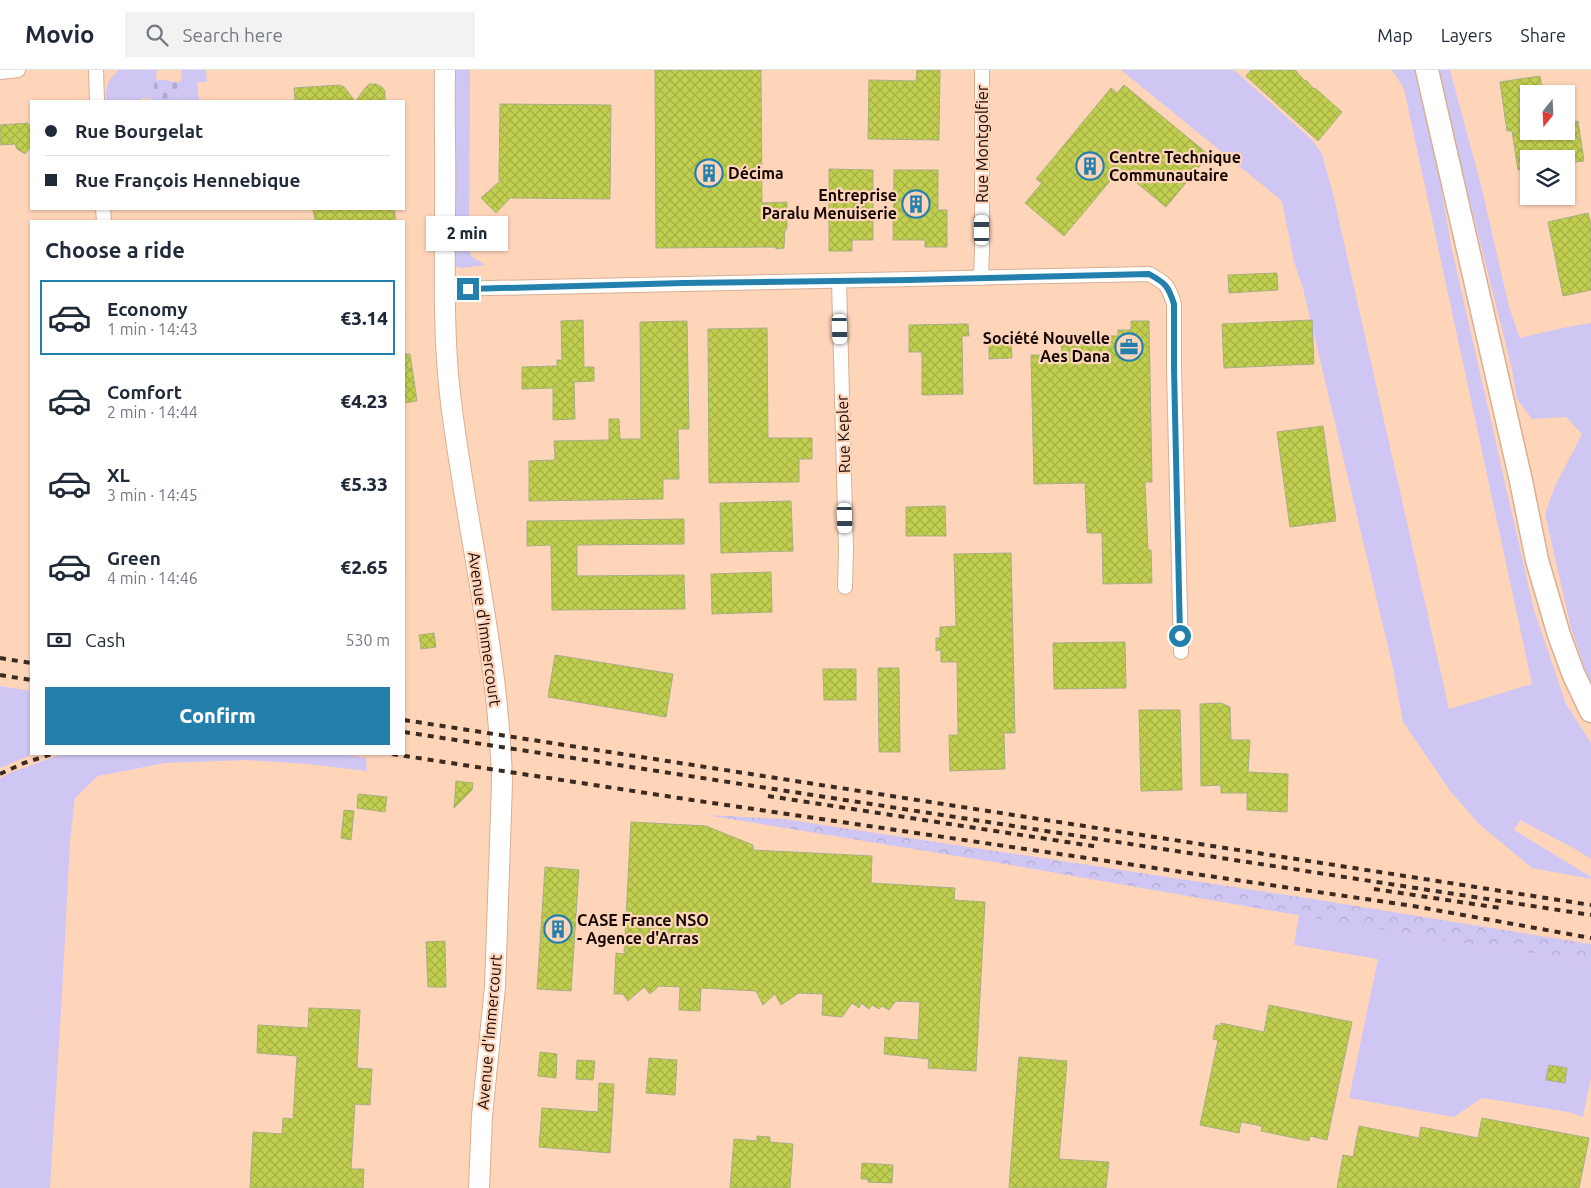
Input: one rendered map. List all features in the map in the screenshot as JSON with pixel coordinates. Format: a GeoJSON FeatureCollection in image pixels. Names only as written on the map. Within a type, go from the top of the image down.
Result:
{"type":"FeatureCollection","features":[{"type":"Feature","properties":{"kind":"main road","name":"Avenue d'Immercourt"},"geometry":{"type":"LineString","coordinates":[[445,70],[445,338],[458,458],[493,678],[502,783],[495,987],[482,1116],[479,1188]]}},
{"type":"Feature","properties":{"kind":"main road"},"geometry":{"type":"LineString","coordinates":[[1427,70],[1521,481],[1537,560],[1558,635],[1591,711]]}},
{"type":"Feature","properties":{"kind":"street"},"geometry":{"type":"LineString","coordinates":[[0,72],[18,70]]}},
{"type":"Feature","properties":{"kind":"street"},"geometry":{"type":"LineString","coordinates":[[96,70],[97,100]]}},
{"type":"Feature","properties":{"kind":"street","name":"Rue Montgolfier"},"geometry":{"type":"LineString","coordinates":[[981,278],[982,70]]}},
{"type":"Feature","properties":{"kind":"street"},"geometry":{"type":"LineString","coordinates":[[444,289],[1149,274],[1165,283],[1174,304],[1181,652]]}},
{"type":"Feature","properties":{"kind":"street","name":"Rue Kepler"},"geometry":{"type":"LineString","coordinates":[[839,281],[846,551],[845,587]]}},
{"type":"Feature","properties":{"kind":"green space"},"geometry":{"type":"Polygon","coordinates":[[[119,70],[157,70],[153,99],[106,100],[108,84],[119,70]]]}},
{"type":"Feature","properties":{"kind":"green space"},"geometry":{"type":"Polygon","coordinates":[[[182,70],[206,70],[207,82],[197,82],[199,100],[176,100],[178,82],[181,81],[182,70]]]}},
{"type":"Feature","properties":{"kind":"green space"},"geometry":{"type":"Polygon","coordinates":[[[452,70],[470,70],[469,243],[471,256],[485,265],[462,268],[454,266],[452,70]]]}},
{"type":"Feature","properties":{"kind":"green space"},"geometry":{"type":"Polygon","coordinates":[[[1121,70],[1234,70],[1312,140],[1322,154],[1334,198],[1449,709],[1532,684],[1404,89],[1392,70],[1418,70],[1426,103],[1452,250],[1534,610],[1566,704],[1591,743],[1591,859],[1520,820],[1514,830],[1591,877],[1591,879],[1532,868],[1479,824],[1451,792],[1403,722],[1393,668],[1303,288],[1294,262],[1282,201],[1121,70]]]}},
{"type":"Feature","properties":{"kind":"green space"},"geometry":{"type":"Polygon","coordinates":[[[1439,70],[1450,70],[1481,185],[1509,307],[1520,338],[1591,323],[1591,687],[1571,628],[1545,514],[1555,486],[1582,434],[1566,417],[1532,419],[1517,399],[1512,369],[1439,70]]]}},
{"type":"Feature","properties":{"kind":"green space"},"geometry":{"type":"Polygon","coordinates":[[[155,79],[178,82],[176,100],[152,100],[155,79]]]}},
{"type":"Feature","properties":{"kind":"green space"},"geometry":{"type":"Polygon","coordinates":[[[0,686],[30,691],[31,755],[0,768],[0,686]]]}},
{"type":"Feature","properties":{"kind":"green space"},"geometry":{"type":"Polygon","coordinates":[[[59,755],[350,755],[366,758],[367,771],[308,764],[245,760],[165,763],[98,776],[75,798],[70,842],[50,1188],[0,1188],[0,778],[59,755]]]}},
{"type":"Feature","properties":{"kind":"green space"},"geometry":{"type":"Polygon","coordinates":[[[706,815],[784,819],[1313,899],[1591,944],[1591,962],[1423,937],[1005,864],[706,815]]]}},
{"type":"Feature","properties":{"kind":"green space"},"geometry":{"type":"Polygon","coordinates":[[[1299,914],[1423,937],[1591,962],[1591,1077],[1583,1117],[1569,1112],[1482,1098],[1454,1117],[1349,1098],[1378,959],[1294,945],[1299,914]]]}},
{"type":"Feature","properties":{"kind":"building"},"geometry":{"type":"Polygon","coordinates":[[[655,70],[761,70],[762,203],[787,202],[787,229],[785,229],[784,248],[656,248],[655,70]]]}},
{"type":"Feature","properties":{"kind":"building"},"geometry":{"type":"Polygon","coordinates":[[[917,70],[940,70],[939,140],[868,139],[869,80],[916,81],[917,70]]]}},
{"type":"Feature","properties":{"kind":"building"},"geometry":{"type":"Polygon","coordinates":[[[1251,70],[1295,70],[1305,81],[1342,112],[1318,141],[1246,76],[1251,70]]]}},
{"type":"Feature","properties":{"kind":"building"},"geometry":{"type":"Polygon","coordinates":[[[1540,76],[1542,85],[1520,85],[1520,140],[1575,140],[1575,122],[1578,121],[1584,161],[1575,162],[1575,150],[1520,150],[1520,170],[1518,170],[1512,131],[1507,131],[1500,82],[1540,76]]]}},
{"type":"Feature","properties":{"kind":"building"},"geometry":{"type":"Polygon","coordinates":[[[369,84],[376,84],[382,87],[385,91],[385,100],[357,100],[369,84]]]}},
{"type":"Feature","properties":{"kind":"building"},"geometry":{"type":"Polygon","coordinates":[[[339,85],[344,87],[354,100],[295,100],[294,88],[339,85]]]}},
{"type":"Feature","properties":{"kind":"building"},"geometry":{"type":"Polygon","coordinates":[[[1124,85],[1209,155],[1166,207],[1120,169],[1064,236],[1025,203],[1042,183],[1036,179],[1111,88],[1117,93],[1124,85]]]}},
{"type":"Feature","properties":{"kind":"building"},"geometry":{"type":"Polygon","coordinates":[[[500,104],[611,105],[610,199],[510,198],[496,213],[481,198],[501,180],[499,180],[500,104]]]}},
{"type":"Feature","properties":{"kind":"building"},"geometry":{"type":"Polygon","coordinates":[[[28,123],[30,126],[30,147],[25,154],[17,149],[15,144],[0,145],[0,125],[28,123]]]}},
{"type":"Feature","properties":{"kind":"building"},"geometry":{"type":"Polygon","coordinates":[[[829,169],[873,170],[873,240],[852,240],[852,251],[829,251],[829,169]]]}},
{"type":"Feature","properties":{"kind":"building","name":"Entreprise Paralu Menuiserie"},"geometry":{"type":"Polygon","coordinates":[[[894,170],[938,170],[938,210],[947,210],[947,247],[925,247],[925,240],[893,240],[894,170]]]}},
{"type":"Feature","properties":{"kind":"building"},"geometry":{"type":"Polygon","coordinates":[[[313,210],[394,210],[396,220],[315,220],[313,210]]]}},
{"type":"Feature","properties":{"kind":"building"},"geometry":{"type":"Polygon","coordinates":[[[1588,213],[1591,225],[1591,290],[1563,296],[1548,222],[1588,213]]]}},
{"type":"Feature","properties":{"kind":"building"},"geometry":{"type":"Polygon","coordinates":[[[1277,273],[1278,290],[1229,293],[1228,275],[1277,273]]]}},
{"type":"Feature","properties":{"kind":"building"},"geometry":{"type":"Polygon","coordinates":[[[583,320],[584,367],[594,367],[594,381],[574,382],[575,419],[553,420],[553,388],[522,389],[522,367],[557,366],[557,360],[562,360],[561,321],[583,320]]]}},
{"type":"Feature","properties":{"kind":"building"},"geometry":{"type":"Polygon","coordinates":[[[1312,320],[1314,364],[1224,368],[1222,324],[1312,320]]]}},
{"type":"Feature","properties":{"kind":"building"},"geometry":{"type":"Polygon","coordinates":[[[687,321],[689,429],[678,429],[679,479],[663,479],[663,499],[529,501],[529,461],[555,460],[554,441],[609,440],[609,419],[619,419],[620,439],[641,439],[640,322],[687,321]]]}},
{"type":"Feature","properties":{"kind":"building"},"geometry":{"type":"Polygon","coordinates":[[[1131,321],[1149,321],[1152,482],[1145,482],[1148,550],[1151,550],[1152,583],[1103,584],[1102,533],[1087,533],[1085,483],[1034,484],[1031,355],[1062,355],[1061,337],[1118,336],[1118,330],[1131,330],[1131,321]]]}},
{"type":"Feature","properties":{"kind":"building"},"geometry":{"type":"Polygon","coordinates":[[[968,324],[969,336],[962,336],[963,394],[922,395],[922,352],[909,352],[909,325],[968,324]]]}},
{"type":"Feature","properties":{"kind":"building"},"geometry":{"type":"Polygon","coordinates":[[[767,328],[768,438],[812,438],[812,459],[799,459],[799,482],[709,483],[708,329],[767,328]]]}},
{"type":"Feature","properties":{"kind":"building"},"geometry":{"type":"Polygon","coordinates":[[[989,338],[1011,338],[1012,358],[989,359],[989,338]]]}},
{"type":"Feature","properties":{"kind":"building"},"geometry":{"type":"Polygon","coordinates":[[[405,354],[410,354],[417,401],[405,403],[405,354]]]}},
{"type":"Feature","properties":{"kind":"building"},"geometry":{"type":"Polygon","coordinates":[[[1323,426],[1336,521],[1290,527],[1277,432],[1323,426]]]}},
{"type":"Feature","properties":{"kind":"building"},"geometry":{"type":"Polygon","coordinates":[[[791,501],[793,551],[721,553],[720,503],[791,501]]]}},
{"type":"Feature","properties":{"kind":"building"},"geometry":{"type":"Polygon","coordinates":[[[945,506],[946,536],[906,536],[906,507],[945,506]]]}},
{"type":"Feature","properties":{"kind":"building"},"geometry":{"type":"Polygon","coordinates":[[[684,519],[684,544],[577,545],[577,576],[684,575],[685,609],[552,610],[551,545],[527,546],[527,521],[684,519]]]}},
{"type":"Feature","properties":{"kind":"building"},"geometry":{"type":"Polygon","coordinates":[[[1011,553],[1015,733],[1004,733],[1005,769],[950,771],[949,735],[958,735],[957,662],[941,662],[941,650],[936,651],[936,638],[940,638],[940,627],[956,626],[954,554],[1011,553]]]}},
{"type":"Feature","properties":{"kind":"building"},"geometry":{"type":"Polygon","coordinates":[[[771,572],[772,612],[712,614],[711,574],[771,572]]]}},
{"type":"Feature","properties":{"kind":"building"},"geometry":{"type":"Polygon","coordinates":[[[434,633],[436,647],[421,649],[419,635],[434,633]]]}},
{"type":"Feature","properties":{"kind":"building"},"geometry":{"type":"Polygon","coordinates":[[[1125,642],[1126,688],[1054,689],[1053,643],[1125,642]]]}},
{"type":"Feature","properties":{"kind":"building"},"geometry":{"type":"Polygon","coordinates":[[[555,655],[673,674],[666,717],[548,697],[555,655]]]}},
{"type":"Feature","properties":{"kind":"building"},"geometry":{"type":"Polygon","coordinates":[[[878,668],[899,668],[900,752],[879,752],[878,668]]]}},
{"type":"Feature","properties":{"kind":"building"},"geometry":{"type":"Polygon","coordinates":[[[823,669],[856,669],[856,700],[824,700],[823,669]]]}},
{"type":"Feature","properties":{"kind":"building"},"geometry":{"type":"Polygon","coordinates":[[[1221,703],[1230,707],[1231,740],[1250,740],[1248,772],[1288,774],[1287,812],[1247,810],[1247,793],[1221,793],[1221,785],[1201,786],[1200,704],[1221,703]]]}},
{"type":"Feature","properties":{"kind":"building"},"geometry":{"type":"Polygon","coordinates":[[[1139,710],[1180,710],[1182,790],[1141,791],[1139,710]]]}},
{"type":"Feature","properties":{"kind":"building"},"geometry":{"type":"Polygon","coordinates":[[[456,781],[473,783],[472,790],[454,808],[456,781]]]}},
{"type":"Feature","properties":{"kind":"building"},"geometry":{"type":"Polygon","coordinates":[[[358,794],[387,797],[385,812],[357,808],[358,794]]]}},
{"type":"Feature","properties":{"kind":"building"},"geometry":{"type":"Polygon","coordinates":[[[344,810],[354,811],[351,840],[341,838],[344,810]]]}},
{"type":"Feature","properties":{"kind":"building"},"geometry":{"type":"Polygon","coordinates":[[[631,822],[706,826],[753,845],[753,850],[872,856],[871,883],[955,888],[954,900],[985,902],[976,1071],[928,1068],[929,1059],[884,1054],[885,1037],[918,1040],[920,1002],[896,1001],[889,1010],[882,1006],[879,1009],[872,1005],[869,1009],[861,1003],[859,1008],[852,1003],[842,1017],[822,1015],[823,994],[799,993],[781,1005],[775,994],[763,1005],[756,991],[701,988],[700,1011],[679,1010],[680,987],[659,986],[650,994],[644,987],[628,1001],[623,994],[614,994],[616,953],[624,954],[631,822]]]}},
{"type":"Feature","properties":{"kind":"building","name":"CASE France NSO - Agence d'Arras"},"geometry":{"type":"Polygon","coordinates":[[[545,867],[579,870],[571,991],[537,989],[545,867]]]}},
{"type":"Feature","properties":{"kind":"building"},"geometry":{"type":"Polygon","coordinates":[[[445,941],[446,987],[428,987],[426,942],[445,941]]]}},
{"type":"Feature","properties":{"kind":"building"},"geometry":{"type":"Polygon","coordinates":[[[1269,1005],[1352,1022],[1327,1140],[1310,1136],[1309,1141],[1261,1131],[1262,1126],[1241,1122],[1239,1133],[1200,1125],[1218,1040],[1213,1039],[1216,1025],[1221,1026],[1221,1023],[1264,1032],[1269,1005]]]}},
{"type":"Feature","properties":{"kind":"building"},"geometry":{"type":"Polygon","coordinates":[[[309,1008],[360,1010],[357,1068],[372,1069],[370,1105],[355,1104],[351,1169],[364,1169],[363,1188],[250,1188],[253,1132],[282,1134],[283,1118],[293,1119],[297,1056],[257,1053],[258,1025],[308,1028],[309,1008]]]}},
{"type":"Feature","properties":{"kind":"building"},"geometry":{"type":"Polygon","coordinates":[[[540,1052],[557,1054],[556,1078],[538,1076],[540,1052]]]}},
{"type":"Feature","properties":{"kind":"building"},"geometry":{"type":"Polygon","coordinates":[[[1019,1057],[1067,1061],[1059,1159],[1109,1162],[1106,1188],[1009,1188],[1019,1057]]]}},
{"type":"Feature","properties":{"kind":"building"},"geometry":{"type":"Polygon","coordinates":[[[649,1058],[677,1060],[675,1095],[646,1093],[649,1058]]]}},
{"type":"Feature","properties":{"kind":"building"},"geometry":{"type":"Polygon","coordinates":[[[577,1060],[595,1061],[593,1080],[576,1079],[577,1060]]]}},
{"type":"Feature","properties":{"kind":"building"},"geometry":{"type":"Polygon","coordinates":[[[1549,1065],[1567,1068],[1565,1083],[1546,1080],[1549,1065]]]}},
{"type":"Feature","properties":{"kind":"building"},"geometry":{"type":"Polygon","coordinates":[[[599,1083],[614,1084],[610,1153],[539,1147],[542,1108],[598,1112],[599,1083]]]}},
{"type":"Feature","properties":{"kind":"building"},"geometry":{"type":"Polygon","coordinates":[[[1482,1118],[1589,1138],[1579,1188],[1337,1188],[1343,1155],[1353,1157],[1359,1126],[1419,1138],[1421,1127],[1478,1138],[1482,1118]]]}},
{"type":"Feature","properties":{"kind":"building"},"geometry":{"type":"Polygon","coordinates":[[[757,1136],[770,1137],[770,1142],[793,1144],[790,1188],[730,1188],[734,1139],[757,1141],[757,1136]]]}},
{"type":"Feature","properties":{"kind":"building"},"geometry":{"type":"Polygon","coordinates":[[[862,1163],[893,1165],[892,1183],[868,1182],[868,1179],[861,1179],[862,1163]]]}},
{"type":"Feature","properties":{"kind":"railway"},"geometry":{"type":"LineString","coordinates":[[0,658],[30,663]]}},
{"type":"Feature","properties":{"kind":"railway"},"geometry":{"type":"LineString","coordinates":[[0,675],[30,680]]}},
{"type":"Feature","properties":{"kind":"railway"},"geometry":{"type":"LineString","coordinates":[[405,720],[1591,905]]}},
{"type":"Feature","properties":{"kind":"railway"},"geometry":{"type":"LineString","coordinates":[[405,732],[1591,915]]}},
{"type":"Feature","properties":{"kind":"railway"},"geometry":{"type":"LineString","coordinates":[[0,774],[24,763],[49,755]]}},
{"type":"Feature","properties":{"kind":"railway"},"geometry":{"type":"LineString","coordinates":[[399,755],[1413,906],[1591,938]]}},
{"type":"Feature","properties":{"kind":"railway"},"geometry":{"type":"LineString","coordinates":[[768,796],[1099,847]]}},
{"type":"Feature","properties":{"kind":"railway"},"geometry":{"type":"LineString","coordinates":[[1374,889],[1500,908]]}},
{"type":"Feature","properties":{"kind":"place","name":"Centre Technique Communautaire"},"geometry":{"type":"Point","coordinates":[1090,166]}},
{"type":"Feature","properties":{"kind":"place","name":"Décima"},"geometry":{"type":"Point","coordinates":[709,173]}},
{"type":"Feature","properties":{"kind":"place","name":"Entreprise Paralu Menuiserie"},"geometry":{"type":"Point","coordinates":[916,204]}},
{"type":"Feature","properties":{"kind":"place","name":"Société Nouvelle Aes Dana"},"geometry":{"type":"Point","coordinates":[1129,347]}},
{"type":"Feature","properties":{"kind":"place","name":"CASE France NSO - Agence d'Arras"},"geometry":{"type":"Point","coordinates":[558,929]}},
{"type":"Feature","properties":{"kind":"route"},"geometry":{"type":"LineString","coordinates":[[468,289],[1149,274],[1165,283],[1174,304],[1180,636]]}}]}
